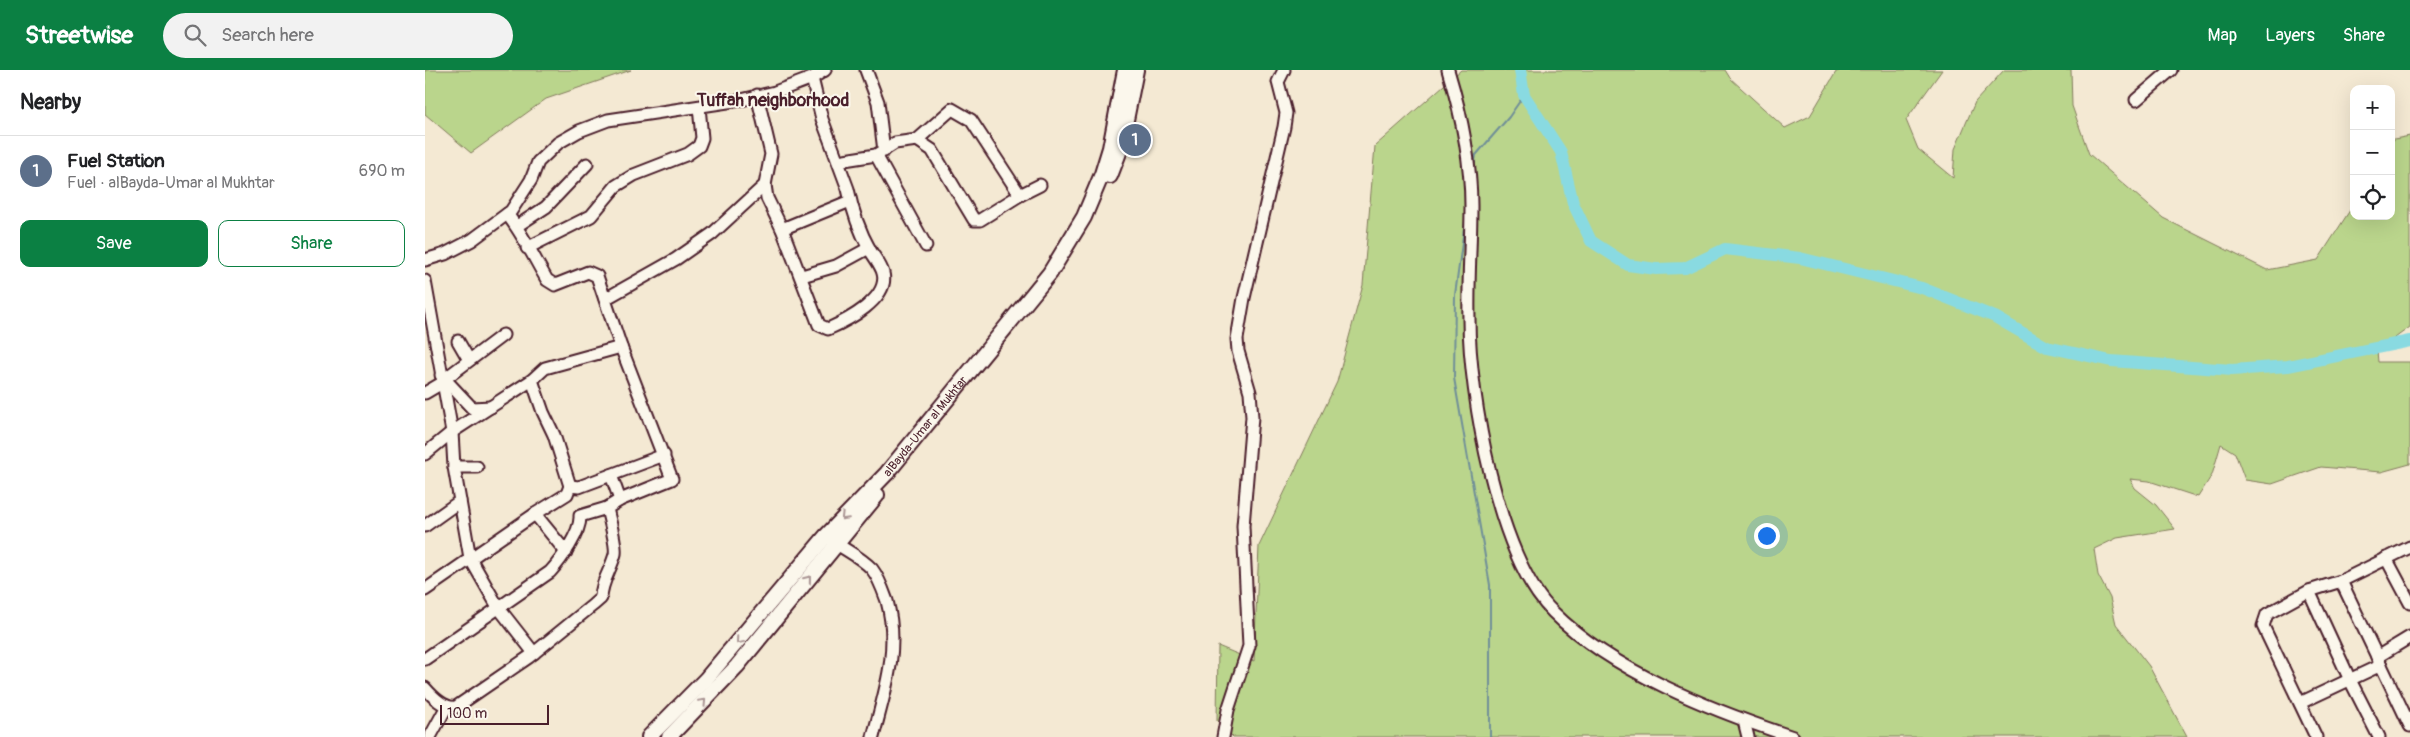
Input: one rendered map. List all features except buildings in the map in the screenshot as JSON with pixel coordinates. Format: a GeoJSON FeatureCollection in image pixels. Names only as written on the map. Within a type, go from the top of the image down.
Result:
{"type":"FeatureCollection","features":[{"type":"Feature","properties":{"kind":"main road","name":"alBayda-Umar al Mukhtar"},"geometry":{"type":"LineString","coordinates":[[669,737],[737,666],[831,540],[1017,315],[1071,242],[1102,174],[1110,148],[1125,70]]}},
{"type":"Feature","properties":{"kind":"main road","name":"alBayda-Umar al Mukhtar"},"geometry":{"type":"LineString","coordinates":[[649,737],[706,679],[831,540],[1025,318],[1060,271],[1092,217],[1120,150],[1136,70]]}},
{"type":"Feature","properties":{"kind":"street"},"geometry":{"type":"LineString","coordinates":[[425,260],[445,254],[471,240],[511,211],[531,180],[538,162],[558,142],[572,134],[608,120],[699,107],[791,87],[825,70]]}},
{"type":"Feature","properties":{"kind":"street"},"geometry":{"type":"LineString","coordinates":[[866,70],[878,102],[880,153],[926,246]]}},
{"type":"Feature","properties":{"kind":"street"},"geometry":{"type":"LineString","coordinates":[[1223,737],[1228,710],[1249,646],[1243,526],[1252,417],[1250,392],[1240,360],[1237,339],[1244,298],[1284,127],[1286,113],[1278,82],[1284,70]]}},
{"type":"Feature","properties":{"kind":"street"},"geometry":{"type":"LineString","coordinates":[[1448,70],[1467,154],[1470,191],[1469,320],[1476,408],[1490,470],[1508,530],[1532,584],[1551,611],[1579,635],[1666,688],[1744,721],[1793,737]]}},
{"type":"Feature","properties":{"kind":"street"},"geometry":{"type":"LineString","coordinates":[[2136,100],[2171,70]]}},
{"type":"Feature","properties":{"kind":"street"},"geometry":{"type":"LineString","coordinates":[[757,95],[771,154],[765,185],[767,198],[802,276],[819,325],[827,329],[854,316],[871,304],[880,290],[884,279],[883,272],[869,248],[850,201],[838,161],[822,119],[812,78]]}},
{"type":"Feature","properties":{"kind":"street"},"geometry":{"type":"LineString","coordinates":[[527,248],[591,216],[616,186],[634,175],[688,154],[699,146],[702,138],[699,107]]}},
{"type":"Feature","properties":{"kind":"street"},"geometry":{"type":"LineString","coordinates":[[838,161],[880,153],[895,143],[917,140],[952,109],[971,120],[1020,195]]}},
{"type":"Feature","properties":{"kind":"street"},"geometry":{"type":"LineString","coordinates":[[917,140],[932,150],[974,220],[980,220],[1040,185]]}},
{"type":"Feature","properties":{"kind":"street"},"geometry":{"type":"LineString","coordinates":[[517,226],[546,207],[587,164]]}},
{"type":"Feature","properties":{"kind":"street"},"geometry":{"type":"LineString","coordinates":[[605,299],[683,254],[711,234],[765,185]]}},
{"type":"Feature","properties":{"kind":"street"},"geometry":{"type":"LineString","coordinates":[[782,229],[850,201]]}},
{"type":"Feature","properties":{"kind":"street"},"geometry":{"type":"LineString","coordinates":[[425,660],[550,572],[560,562],[581,525],[579,516],[607,508],[620,500],[673,479],[621,347],[597,276],[589,272],[555,284],[551,283],[527,248],[517,226],[507,214]]}},
{"type":"Feature","properties":{"kind":"street"},"geometry":{"type":"LineString","coordinates":[[802,276],[836,266],[869,248]]}},
{"type":"Feature","properties":{"kind":"street"},"geometry":{"type":"LineString","coordinates":[[425,281],[428,321],[443,378],[452,432],[454,467],[470,558],[499,607],[534,653]]}},
{"type":"Feature","properties":{"kind":"street"},"geometry":{"type":"LineString","coordinates":[[425,393],[503,335]]}},
{"type":"Feature","properties":{"kind":"street"},"geometry":{"type":"LineString","coordinates":[[458,341],[469,360]]}},
{"type":"Feature","properties":{"kind":"street"},"geometry":{"type":"LineString","coordinates":[[425,454],[452,432],[532,380],[545,368],[621,347]]}},
{"type":"Feature","properties":{"kind":"street"},"geometry":{"type":"LineString","coordinates":[[443,378],[472,408],[491,407]]}},
{"type":"Feature","properties":{"kind":"street"},"geometry":{"type":"LineString","coordinates":[[425,590],[567,494],[570,486],[555,435],[543,412],[532,380]]}},
{"type":"Feature","properties":{"kind":"street"},"geometry":{"type":"LineString","coordinates":[[570,486],[579,487],[664,455]]}},
{"type":"Feature","properties":{"kind":"street"},"geometry":{"type":"LineString","coordinates":[[454,467],[477,467]]}},
{"type":"Feature","properties":{"kind":"street"},"geometry":{"type":"LineString","coordinates":[[611,475],[620,500]]}},
{"type":"Feature","properties":{"kind":"street"},"geometry":{"type":"LineString","coordinates":[[425,526],[460,501]]}},
{"type":"Feature","properties":{"kind":"street"},"geometry":{"type":"LineString","coordinates":[[425,688],[436,700],[447,706],[456,707],[534,653],[601,598],[601,586],[608,575],[615,552],[607,508]]}},
{"type":"Feature","properties":{"kind":"street"},"geometry":{"type":"LineString","coordinates":[[535,514],[566,552]]}},
{"type":"Feature","properties":{"kind":"street"},"geometry":{"type":"LineString","coordinates":[[831,540],[863,561],[873,571],[883,588],[889,611],[893,636],[892,668],[873,737]]}},
{"type":"Feature","properties":{"kind":"street"},"geometry":{"type":"LineString","coordinates":[[2316,737],[2263,626],[2267,614],[2309,591],[2341,581],[2410,547]]}},
{"type":"Feature","properties":{"kind":"street"},"geometry":{"type":"LineString","coordinates":[[2387,558],[2410,603]]}},
{"type":"Feature","properties":{"kind":"street"},"geometry":{"type":"LineString","coordinates":[[2341,581],[2410,726]]}},
{"type":"Feature","properties":{"kind":"street"},"geometry":{"type":"LineString","coordinates":[[2309,591],[2350,680],[2379,737]]}},
{"type":"Feature","properties":{"kind":"street"},"geometry":{"type":"LineString","coordinates":[[2301,704],[2350,680],[2410,637]]}},
{"type":"Feature","properties":{"kind":"street"},"geometry":{"type":"LineString","coordinates":[[431,737],[447,706]]}},
{"type":"Feature","properties":{"kind":"street"},"geometry":{"type":"LineString","coordinates":[[1744,721],[1748,737]]}},
{"type":"Feature","properties":{"kind":"green space"},"geometry":{"type":"Polygon","coordinates":[[[425,70],[631,70],[546,99],[471,153],[425,114],[425,70]]]}},
{"type":"Feature","properties":{"kind":"green space"},"geometry":{"type":"Polygon","coordinates":[[[1461,70],[1725,70],[1730,78],[1785,128],[1810,116],[1836,72],[1841,70],[1942,70],[1906,120],[1918,149],[1953,178],[1955,149],[1975,102],[2004,70],[2071,70],[2072,106],[2089,154],[2163,218],[2267,270],[2318,260],[2350,210],[2350,220],[2395,220],[2395,139],[2410,136],[2410,327],[2377,351],[2378,362],[2410,362],[2410,464],[2381,472],[2321,467],[2272,484],[2245,480],[2235,453],[2221,444],[2212,475],[2198,497],[2149,481],[2130,479],[2135,488],[2156,505],[2175,529],[2117,538],[2094,549],[2098,575],[2110,598],[2116,624],[2149,666],[2187,737],[1233,737],[1217,721],[1218,646],[1254,661],[1259,546],[1337,382],[1363,285],[1375,146],[1461,70]]]}},
{"type":"Feature","properties":{"kind":"waterway"},"geometry":{"type":"LineString","coordinates":[[1520,70],[1524,95],[1561,152],[1573,203],[1591,241],[1628,265],[1656,269],[1685,268],[1725,249],[1800,258],[1922,288],[1995,317],[2047,347],[2111,361],[2232,370],[2288,366],[2410,341]]}},
{"type":"Feature","properties":{"kind":"waterway"},"geometry":{"type":"LineString","coordinates":[[1474,167],[1476,155],[1509,117],[1524,95]]}},
{"type":"Feature","properties":{"kind":"waterway"},"geometry":{"type":"LineString","coordinates":[[1465,221],[1455,295],[1454,378],[1490,585],[1490,737]]}},
{"type":"Feature","properties":{"kind":"place","name":"Fuel Station"},"geometry":{"type":"Point","coordinates":[1135,140]}},
{"type":"Feature","properties":{"kind":"district","name":"Tuffah neighborhood"},"geometry":{"type":"Point","coordinates":[773,100]}}]}
